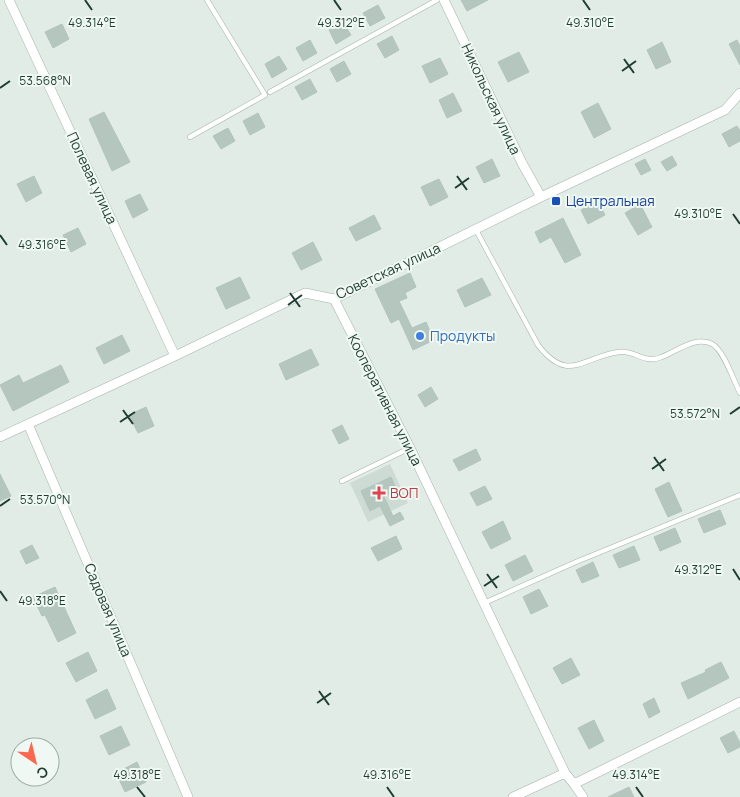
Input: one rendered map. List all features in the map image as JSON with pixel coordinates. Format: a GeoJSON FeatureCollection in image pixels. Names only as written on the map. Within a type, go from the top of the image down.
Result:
{"type":"FeatureCollection","features":[{"type":"Feature","properties":{"kind":"street","name":"Полевая улица"},"geometry":{"type":"LineString","coordinates":[[9,0],[175,356]]}},
{"type":"Feature","properties":{"kind":"street","name":"Никольская улица"},"geometry":{"type":"LineString","coordinates":[[444,0],[522,163],[541,197]]}},
{"type":"Feature","properties":{"kind":"street","name":"Советская улица"},"geometry":{"type":"LineString","coordinates":[[0,437],[305,293],[334,299],[541,197],[724,110],[740,93]]}},
{"type":"Feature","properties":{"kind":"street","name":"Кооперативная улица"},"geometry":{"type":"LineString","coordinates":[[334,299],[410,448],[565,773],[574,784]]}},
{"type":"Feature","properties":{"kind":"street","name":"Садовая улица"},"geometry":{"type":"LineString","coordinates":[[28,424],[188,797]]}},
{"type":"Feature","properties":{"kind":"street"},"geometry":{"type":"LineString","coordinates":[[583,797],[574,784],[740,702]]}},
{"type":"Feature","properties":{"kind":"street"},"geometry":{"type":"LineString","coordinates":[[513,797],[565,773]]}},
{"type":"Feature","properties":{"kind":"lane"},"geometry":{"type":"LineString","coordinates":[[190,137],[265,95],[207,0]]}},
{"type":"Feature","properties":{"kind":"lane"},"geometry":{"type":"LineString","coordinates":[[270,92],[437,0]]}},
{"type":"Feature","properties":{"kind":"lane"},"geometry":{"type":"LineString","coordinates":[[476,230],[538,345],[548,358],[562,366],[578,365],[619,352],[630,352],[648,360],[658,359],[689,344],[702,341],[713,344],[720,352],[740,393]]}},
{"type":"Feature","properties":{"kind":"lane"},"geometry":{"type":"LineString","coordinates":[[342,481],[410,448]]}},
{"type":"Feature","properties":{"kind":"lane"},"geometry":{"type":"LineString","coordinates":[[484,604],[576,562],[740,495]]}},
{"type":"Feature","properties":{"kind":"shaded area","name":"ВОП"},"geometry":{"type":"Polygon","coordinates":[[[390,464],[408,503],[368,522],[350,483],[390,464]]]}},
{"type":"Feature","properties":{"kind":"building"},"geometry":{"type":"Polygon","coordinates":[[[461,0],[488,0],[467,11],[461,0]]]}},
{"type":"Feature","properties":{"kind":"building"},"geometry":{"type":"Polygon","coordinates":[[[378,5],[385,18],[370,26],[363,13],[378,5]]]}},
{"type":"Feature","properties":{"kind":"building"},"geometry":{"type":"Polygon","coordinates":[[[343,22],[351,35],[336,44],[329,30],[343,22]]]}},
{"type":"Feature","properties":{"kind":"building"},"geometry":{"type":"Polygon","coordinates":[[[62,24],[69,39],[53,48],[45,32],[62,24]]]}},
{"type":"Feature","properties":{"kind":"building"},"geometry":{"type":"Polygon","coordinates":[[[392,36],[399,50],[385,58],[377,44],[392,36]]]}},
{"type":"Feature","properties":{"kind":"building"},"geometry":{"type":"Polygon","coordinates":[[[310,40],[317,53],[303,61],[296,48],[310,40]]]}},
{"type":"Feature","properties":{"kind":"building"},"geometry":{"type":"Polygon","coordinates":[[[737,40],[740,46],[740,65],[729,44],[737,40]]]}},
{"type":"Feature","properties":{"kind":"building"},"geometry":{"type":"Polygon","coordinates":[[[662,42],[671,62],[656,69],[647,50],[662,42]]]}},
{"type":"Feature","properties":{"kind":"building"},"geometry":{"type":"Polygon","coordinates":[[[519,52],[529,72],[508,82],[498,62],[519,52]]]}},
{"type":"Feature","properties":{"kind":"building"},"geometry":{"type":"Polygon","coordinates":[[[279,56],[287,69],[272,78],[265,64],[279,56]]]}},
{"type":"Feature","properties":{"kind":"building"},"geometry":{"type":"Polygon","coordinates":[[[440,58],[448,74],[430,83],[422,66],[440,58]]]}},
{"type":"Feature","properties":{"kind":"building"},"geometry":{"type":"Polygon","coordinates":[[[344,61],[351,74],[337,82],[330,69],[344,61]]]}},
{"type":"Feature","properties":{"kind":"building"},"geometry":{"type":"Polygon","coordinates":[[[310,79],[317,92],[302,100],[295,87],[310,79]]]}},
{"type":"Feature","properties":{"kind":"building"},"geometry":{"type":"Polygon","coordinates":[[[453,93],[462,111],[447,118],[439,100],[453,93]]]}},
{"type":"Feature","properties":{"kind":"building"},"geometry":{"type":"Polygon","coordinates":[[[598,103],[611,129],[594,138],[581,112],[598,103]]]}},
{"type":"Feature","properties":{"kind":"building"},"geometry":{"type":"Polygon","coordinates":[[[104,112],[130,162],[112,171],[89,119],[104,112]]]}},
{"type":"Feature","properties":{"kind":"building"},"geometry":{"type":"Polygon","coordinates":[[[258,113],[265,127],[250,135],[243,121],[258,113]]]}},
{"type":"Feature","properties":{"kind":"building"},"geometry":{"type":"Polygon","coordinates":[[[737,126],[740,131],[740,141],[729,147],[722,134],[737,126]]]}},
{"type":"Feature","properties":{"kind":"building"},"geometry":{"type":"Polygon","coordinates":[[[228,128],[235,141],[221,149],[213,136],[228,128]]]}},
{"type":"Feature","properties":{"kind":"building"},"geometry":{"type":"Polygon","coordinates":[[[672,156],[677,165],[667,171],[661,162],[672,156]]]}},
{"type":"Feature","properties":{"kind":"building"},"geometry":{"type":"Polygon","coordinates":[[[492,159],[500,176],[484,183],[476,167],[492,159]]]}},
{"type":"Feature","properties":{"kind":"building"},"geometry":{"type":"Polygon","coordinates":[[[645,159],[651,170],[641,175],[635,164],[645,159]]]}},
{"type":"Feature","properties":{"kind":"building"},"geometry":{"type":"Polygon","coordinates":[[[34,176],[42,193],[26,202],[17,184],[34,176]]]}},
{"type":"Feature","properties":{"kind":"building"},"geometry":{"type":"Polygon","coordinates":[[[439,179],[448,197],[430,206],[421,187],[439,179]]]}},
{"type":"Feature","properties":{"kind":"building"},"geometry":{"type":"Polygon","coordinates":[[[140,194],[148,210],[133,218],[125,201],[140,194]]]}},
{"type":"Feature","properties":{"kind":"building"},"geometry":{"type":"Polygon","coordinates":[[[598,201],[605,215],[588,224],[581,210],[598,201]]]}},
{"type":"Feature","properties":{"kind":"building"},"geometry":{"type":"Polygon","coordinates":[[[640,204],[652,227],[638,235],[625,213],[640,204]]]}},
{"type":"Feature","properties":{"kind":"building"},"geometry":{"type":"Polygon","coordinates":[[[374,215],[381,229],[356,241],[349,228],[374,215]]]}},
{"type":"Feature","properties":{"kind":"building"},"geometry":{"type":"Polygon","coordinates":[[[563,218],[581,255],[565,263],[551,237],[540,243],[535,232],[563,218]]]}},
{"type":"Feature","properties":{"kind":"building"},"geometry":{"type":"Polygon","coordinates":[[[78,228],[86,244],[71,252],[63,235],[78,228]]]}},
{"type":"Feature","properties":{"kind":"building"},"geometry":{"type":"Polygon","coordinates":[[[313,242],[322,260],[301,270],[292,253],[313,242]]]}},
{"type":"Feature","properties":{"kind":"building"},"geometry":{"type":"Polygon","coordinates":[[[410,273],[416,287],[405,293],[407,298],[399,301],[412,328],[426,322],[434,340],[413,350],[399,319],[391,323],[375,289],[410,273]]]}},
{"type":"Feature","properties":{"kind":"building"},"geometry":{"type":"Polygon","coordinates":[[[240,277],[250,298],[226,309],[216,288],[240,277]]]}},
{"type":"Feature","properties":{"kind":"building"},"geometry":{"type":"Polygon","coordinates":[[[482,278],[491,295],[465,307],[457,290],[482,278]]]}},
{"type":"Feature","properties":{"kind":"building"},"geometry":{"type":"Polygon","coordinates":[[[122,335],[130,351],[104,364],[96,348],[122,335]]]}},
{"type":"Feature","properties":{"kind":"building"},"geometry":{"type":"Polygon","coordinates":[[[311,349],[319,365],[286,380],[279,364],[311,349]]]}},
{"type":"Feature","properties":{"kind":"building"},"geometry":{"type":"Polygon","coordinates":[[[61,365],[69,382],[13,411],[0,385],[19,375],[23,383],[61,365]]]}},
{"type":"Feature","properties":{"kind":"building"},"geometry":{"type":"Polygon","coordinates":[[[431,387],[438,399],[425,407],[418,395],[431,387]]]}},
{"type":"Feature","properties":{"kind":"building"},"geometry":{"type":"Polygon","coordinates":[[[146,407],[154,426],[138,433],[129,415],[146,407]]]}},
{"type":"Feature","properties":{"kind":"building"},"geometry":{"type":"Polygon","coordinates":[[[342,425],[349,439],[339,444],[332,430],[342,425]]]}},
{"type":"Feature","properties":{"kind":"building"},"geometry":{"type":"Polygon","coordinates":[[[476,449],[481,460],[459,471],[453,460],[476,449]]]}},
{"type":"Feature","properties":{"kind":"building"},"geometry":{"type":"Polygon","coordinates":[[[0,474],[11,496],[0,501],[0,474]]]}},
{"type":"Feature","properties":{"kind":"building"},"geometry":{"type":"Polygon","coordinates":[[[391,477],[397,490],[384,497],[393,516],[400,512],[404,519],[390,526],[380,506],[370,511],[361,491],[391,477]]]}},
{"type":"Feature","properties":{"kind":"building"},"geometry":{"type":"Polygon","coordinates":[[[669,482],[682,511],[668,517],[655,489],[669,482]]]}},
{"type":"Feature","properties":{"kind":"building"},"geometry":{"type":"Polygon","coordinates":[[[485,486],[492,499],[477,506],[470,493],[485,486]]]}},
{"type":"Feature","properties":{"kind":"building"},"geometry":{"type":"Polygon","coordinates":[[[720,510],[726,524],[704,533],[698,519],[720,510]]]}},
{"type":"Feature","properties":{"kind":"building"},"geometry":{"type":"Polygon","coordinates":[[[503,521],[511,539],[491,549],[482,532],[503,521]]]}},
{"type":"Feature","properties":{"kind":"building"},"geometry":{"type":"Polygon","coordinates":[[[675,528],[681,542],[660,551],[654,537],[675,528]]]}},
{"type":"Feature","properties":{"kind":"building"},"geometry":{"type":"Polygon","coordinates":[[[396,536],[402,549],[378,561],[371,548],[396,536]]]}},
{"type":"Feature","properties":{"kind":"building"},"geometry":{"type":"Polygon","coordinates":[[[32,545],[39,558],[26,564],[20,551],[32,545]]]}},
{"type":"Feature","properties":{"kind":"building"},"geometry":{"type":"Polygon","coordinates":[[[634,546],[640,560],[619,568],[613,555],[634,546]]]}},
{"type":"Feature","properties":{"kind":"building"},"geometry":{"type":"Polygon","coordinates":[[[525,555],[533,571],[513,581],[505,565],[525,555]]]}},
{"type":"Feature","properties":{"kind":"building"},"geometry":{"type":"Polygon","coordinates":[[[593,562],[599,576],[582,583],[576,570],[593,562]]]}},
{"type":"Feature","properties":{"kind":"building"},"geometry":{"type":"Polygon","coordinates":[[[55,587],[76,633],[58,642],[45,615],[42,616],[33,597],[55,587]]]}},
{"type":"Feature","properties":{"kind":"building"},"geometry":{"type":"Polygon","coordinates":[[[539,589],[548,606],[531,614],[523,597],[539,589]]]}},
{"type":"Feature","properties":{"kind":"building"},"geometry":{"type":"Polygon","coordinates":[[[88,652],[97,671],[76,682],[66,663],[88,652]]]}},
{"type":"Feature","properties":{"kind":"building"},"geometry":{"type":"Polygon","coordinates":[[[571,658],[580,675],[562,684],[553,668],[571,658]]]}},
{"type":"Feature","properties":{"kind":"building"},"geometry":{"type":"Polygon","coordinates":[[[721,662],[729,678],[688,699],[681,683],[706,672],[705,670],[721,662]]]}},
{"type":"Feature","properties":{"kind":"building"},"geometry":{"type":"Polygon","coordinates":[[[107,689],[116,709],[95,719],[86,700],[107,689]]]}},
{"type":"Feature","properties":{"kind":"building"},"geometry":{"type":"Polygon","coordinates":[[[654,698],[660,712],[649,718],[643,704],[654,698]]]}},
{"type":"Feature","properties":{"kind":"building"},"geometry":{"type":"Polygon","coordinates":[[[594,720],[604,741],[589,749],[578,728],[594,720]]]}},
{"type":"Feature","properties":{"kind":"building"},"geometry":{"type":"Polygon","coordinates":[[[121,726],[130,745],[109,755],[100,736],[121,726]]]}},
{"type":"Feature","properties":{"kind":"building"},"geometry":{"type":"Polygon","coordinates":[[[734,731],[740,747],[728,753],[720,738],[734,731]]]}},
{"type":"Feature","properties":{"kind":"building"},"geometry":{"type":"Polygon","coordinates":[[[137,762],[146,782],[125,792],[116,773],[137,762]]]}},
{"type":"Feature","properties":{"kind":"building"},"geometry":{"type":"Polygon","coordinates":[[[629,787],[634,797],[608,797],[629,787]]]}},
{"type":"Feature","properties":{"kind":"place","name":"Центральная"},"geometry":{"type":"Point","coordinates":[556,201]}},
{"type":"Feature","properties":{"kind":"place","name":"Продукты"},"geometry":{"type":"Point","coordinates":[420,336]}},
{"type":"Feature","properties":{"kind":"place","name":"ВОП"},"geometry":{"type":"Point","coordinates":[379,493]}}]}
